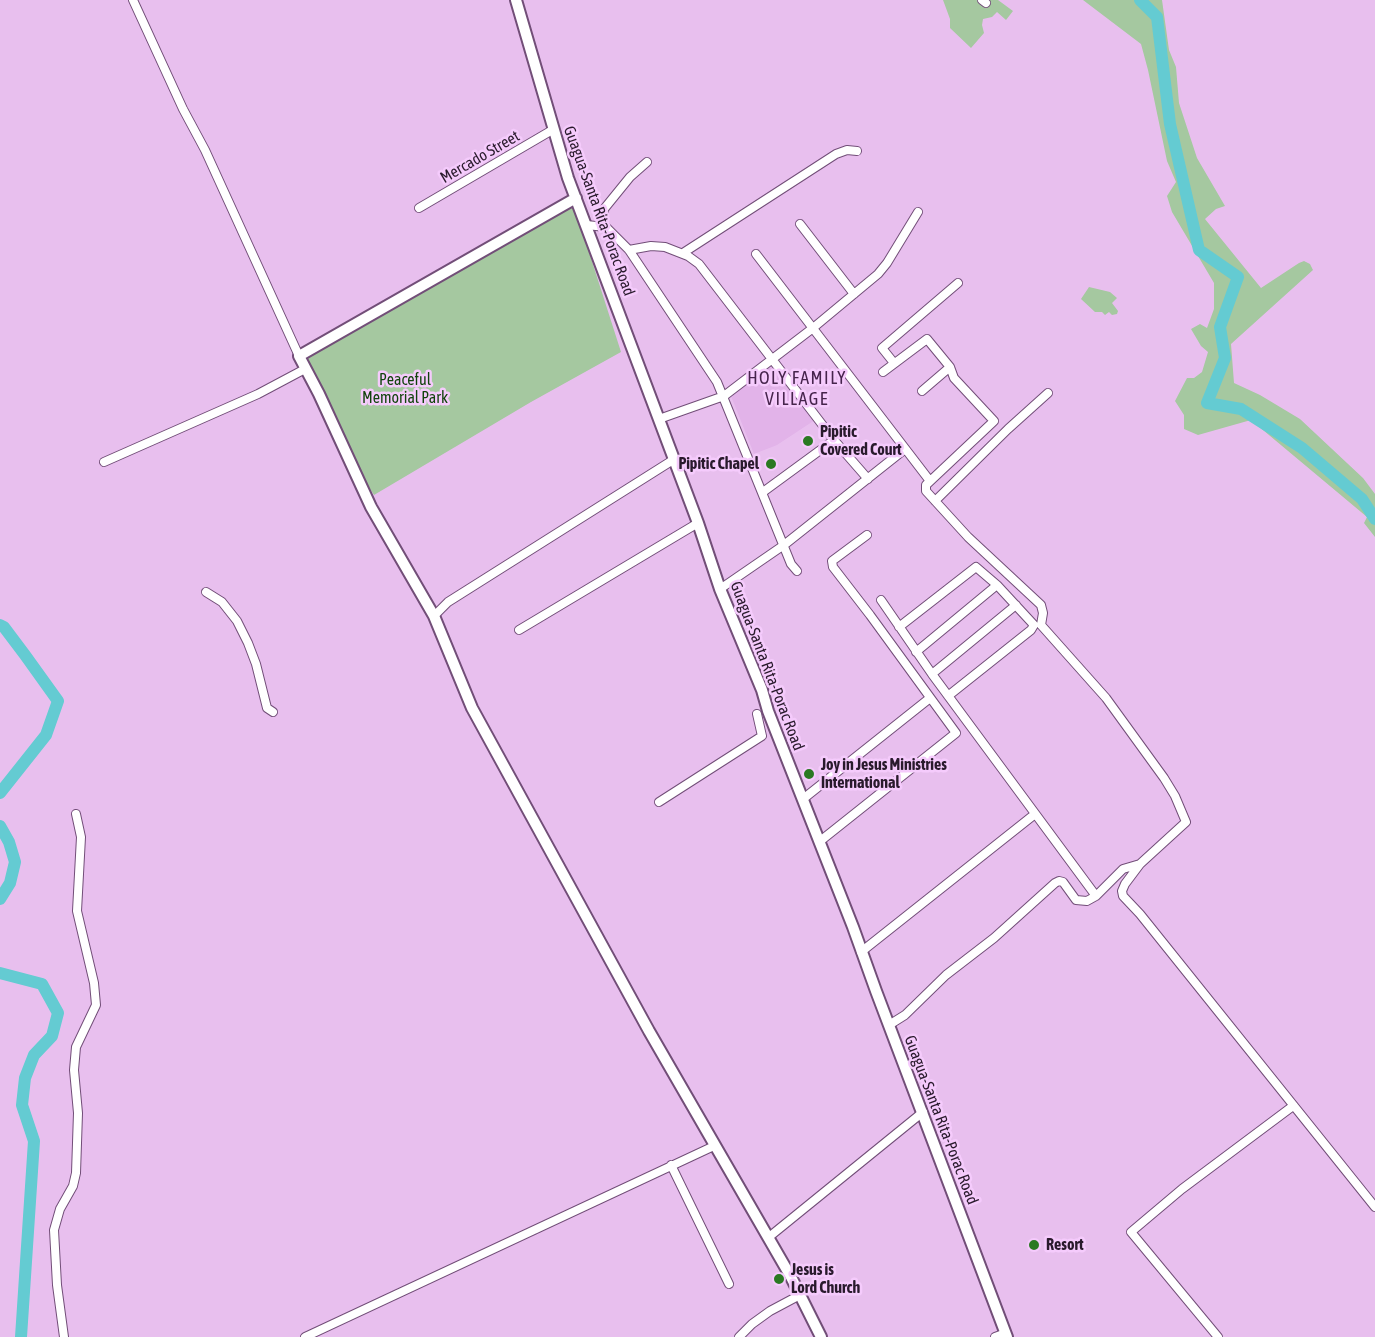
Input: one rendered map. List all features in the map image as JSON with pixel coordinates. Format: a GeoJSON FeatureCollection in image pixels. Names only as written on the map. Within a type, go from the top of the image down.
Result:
{"type":"FeatureCollection","features":[{"type":"Feature","properties":{"kind":"street"},"geometry":{"type":"LineString","coordinates":[[133,0],[371,507],[434,616],[472,708],[714,1146],[769,1237],[821,1337]]}},
{"type":"Feature","properties":{"kind":"street","name":"Guagua-Santa Rita-Porac Road"},"geometry":{"type":"LineString","coordinates":[[516,0],[576,198],[698,523],[720,589],[762,690],[768,711],[923,1112],[1003,1336]]}},
{"type":"Feature","properties":{"kind":"street","name":"Mercado Street"},"geometry":{"type":"LineString","coordinates":[[419,208],[554,129]]}},
{"type":"Feature","properties":{"kind":"street"},"geometry":{"type":"LineString","coordinates":[[683,254],[836,154],[847,150],[857,151]]}},
{"type":"Feature","properties":{"kind":"street"},"geometry":{"type":"LineString","coordinates":[[602,225],[604,209],[630,177],[647,162]]}},
{"type":"Feature","properties":{"kind":"street"},"geometry":{"type":"LineString","coordinates":[[299,356],[576,198]]}},
{"type":"Feature","properties":{"kind":"street"},"geometry":{"type":"LineString","coordinates":[[659,419],[724,396],[813,328],[887,263],[918,212]]}},
{"type":"Feature","properties":{"kind":"street"},"geometry":{"type":"LineString","coordinates":[[800,224],[854,294]]}},
{"type":"Feature","properties":{"kind":"street"},"geometry":{"type":"LineString","coordinates":[[586,225],[602,225],[610,229],[629,250],[717,382],[791,564],[797,571]]}},
{"type":"Feature","properties":{"kind":"street"},"geometry":{"type":"LineString","coordinates":[[629,250],[658,246],[696,261],[834,440],[868,479]]}},
{"type":"Feature","properties":{"kind":"street"},"geometry":{"type":"LineString","coordinates":[[756,254],[930,481]]}},
{"type":"Feature","properties":{"kind":"street"},"geometry":{"type":"LineString","coordinates":[[894,363],[882,348],[958,283]]}},
{"type":"Feature","properties":{"kind":"street"},"geometry":{"type":"LineString","coordinates":[[883,372],[927,339],[950,367],[954,378],[994,421],[930,481],[925,487],[926,491],[968,537],[1041,605],[1043,613],[1041,625],[1106,698],[1175,796],[1186,822],[1140,864],[1125,884],[1122,891],[1123,896],[1140,914],[1375,1207]]}},
{"type":"Feature","properties":{"kind":"street"},"geometry":{"type":"LineString","coordinates":[[922,391],[950,367]]}},
{"type":"Feature","properties":{"kind":"street"},"geometry":{"type":"LineString","coordinates":[[104,462],[258,394],[305,369]]}},
{"type":"Feature","properties":{"kind":"street"},"geometry":{"type":"LineString","coordinates":[[935,501],[1048,393]]}},
{"type":"Feature","properties":{"kind":"street"},"geometry":{"type":"LineString","coordinates":[[763,492],[834,440]]}},
{"type":"Feature","properties":{"kind":"street"},"geometry":{"type":"LineString","coordinates":[[720,589],[784,545],[905,449]]}},
{"type":"Feature","properties":{"kind":"street"},"geometry":{"type":"LineString","coordinates":[[434,616],[448,602],[674,460]]}},
{"type":"Feature","properties":{"kind":"street"},"geometry":{"type":"LineString","coordinates":[[519,630],[698,523]]}},
{"type":"Feature","properties":{"kind":"street"},"geometry":{"type":"LineString","coordinates":[[819,842],[956,733],[831,564],[867,535]]}},
{"type":"Feature","properties":{"kind":"street"},"geometry":{"type":"LineString","coordinates":[[899,627],[973,567],[978,568],[997,585],[1034,625],[1034,628],[948,696]]}},
{"type":"Feature","properties":{"kind":"street"},"geometry":{"type":"LineString","coordinates":[[916,652],[997,585]]}},
{"type":"Feature","properties":{"kind":"street"},"geometry":{"type":"LineString","coordinates":[[206,592],[222,602],[237,621],[256,664],[267,708],[273,712]]}},
{"type":"Feature","properties":{"kind":"street"},"geometry":{"type":"LineString","coordinates":[[881,600],[916,652],[1096,896]]}},
{"type":"Feature","properties":{"kind":"street"},"geometry":{"type":"LineString","coordinates":[[932,674],[1016,605]]}},
{"type":"Feature","properties":{"kind":"street"},"geometry":{"type":"LineString","coordinates":[[802,799],[930,698]]}},
{"type":"Feature","properties":{"kind":"street"},"geometry":{"type":"LineString","coordinates":[[659,802],[762,736],[757,714]]}},
{"type":"Feature","properties":{"kind":"street"},"geometry":{"type":"LineString","coordinates":[[64,1337],[57,1285],[54,1230],[60,1209],[73,1186],[76,1173],[78,1113],[74,1070],[76,1047],[96,1005],[94,983],[78,911],[81,837],[76,814]]}},
{"type":"Feature","properties":{"kind":"street"},"geometry":{"type":"LineString","coordinates":[[861,952],[1035,814]]}},
{"type":"Feature","properties":{"kind":"street"},"geometry":{"type":"LineString","coordinates":[[889,1025],[914,1007],[946,975],[993,938],[1055,883],[1063,882],[1076,900],[1087,901],[1096,896],[1123,869],[1140,864]]}},
{"type":"Feature","properties":{"kind":"street"},"geometry":{"type":"LineString","coordinates":[[1114,877],[1125,884]]}},
{"type":"Feature","properties":{"kind":"street"},"geometry":{"type":"LineString","coordinates":[[1218,1337],[1131,1232],[1199,1176],[1293,1106]]}},
{"type":"Feature","properties":{"kind":"street"},"geometry":{"type":"LineString","coordinates":[[769,1237],[923,1112]]}},
{"type":"Feature","properties":{"kind":"street"},"geometry":{"type":"LineString","coordinates":[[305,1337],[714,1146]]}},
{"type":"Feature","properties":{"kind":"street"},"geometry":{"type":"LineString","coordinates":[[671,1165],[729,1284]]}},
{"type":"Feature","properties":{"kind":"street"},"geometry":{"type":"LineString","coordinates":[[740,1337],[752,1324],[770,1311],[800,1295]]}},
{"type":"Feature","properties":{"kind":"shaded area"},"geometry":{"type":"Polygon","coordinates":[[[772,365],[815,420],[777,445],[754,454],[731,396],[772,365]]]}},
{"type":"Feature","properties":{"kind":"green space"},"geometry":{"type":"Polygon","coordinates":[[[943,0],[998,0],[1013,11],[1006,20],[997,12],[992,17],[983,19],[984,33],[971,48],[950,28],[950,19],[943,0]]]}},
{"type":"Feature","properties":{"kind":"green space"},"geometry":{"type":"Polygon","coordinates":[[[1083,0],[1162,0],[1169,50],[1176,67],[1179,103],[1197,158],[1225,206],[1216,209],[1205,219],[1261,288],[1299,263],[1304,261],[1310,264],[1313,270],[1231,344],[1234,383],[1260,395],[1300,419],[1363,478],[1375,494],[1375,537],[1364,523],[1367,517],[1251,420],[1198,435],[1184,429],[1184,415],[1175,401],[1187,378],[1194,378],[1202,372],[1208,352],[1201,346],[1191,329],[1200,324],[1207,328],[1214,309],[1214,283],[1172,212],[1167,196],[1176,182],[1167,161],[1141,44],[1083,0]]]}},
{"type":"Feature","properties":{"kind":"green space","name":"Peaceful Memorial Park"},"geometry":{"type":"Polygon","coordinates":[[[573,202],[621,352],[531,402],[374,495],[359,472],[305,359],[573,202]]]}},
{"type":"Feature","properties":{"kind":"green space"},"geometry":{"type":"Polygon","coordinates":[[[1089,287],[1110,292],[1117,298],[1112,303],[1118,311],[1117,314],[1112,315],[1109,312],[1105,315],[1102,312],[1095,312],[1081,299],[1089,287]]]}},
{"type":"Feature","properties":{"kind":"waterway"},"geometry":{"type":"LineString","coordinates":[[1140,0],[1157,17],[1170,124],[1199,250],[1238,277],[1220,327],[1225,358],[1207,403],[1241,409],[1302,448],[1362,499],[1375,519]]}},
{"type":"Feature","properties":{"kind":"waterway"},"geometry":{"type":"LineString","coordinates":[[0,625],[4,627],[58,701],[46,735],[0,793]]}},
{"type":"Feature","properties":{"kind":"waterway"},"geometry":{"type":"LineString","coordinates":[[0,826],[9,842],[15,862],[10,883],[0,899]]}},
{"type":"Feature","properties":{"kind":"waterway"},"geometry":{"type":"LineString","coordinates":[[0,973],[42,984],[58,1013],[52,1036],[34,1055],[25,1078],[22,1105],[34,1141],[21,1337]]}},
{"type":"Feature","properties":{"kind":"place","name":"Pipitic Covered Court"},"geometry":{"type":"Point","coordinates":[808,441]}},
{"type":"Feature","properties":{"kind":"place","name":"Pipitic Chapel"},"geometry":{"type":"Point","coordinates":[771,464]}},
{"type":"Feature","properties":{"kind":"place","name":"Joy in Jesus Ministries International"},"geometry":{"type":"Point","coordinates":[809,774]}},
{"type":"Feature","properties":{"kind":"place","name":"Resort"},"geometry":{"type":"Point","coordinates":[1034,1245]}},
{"type":"Feature","properties":{"kind":"place","name":"Jesus is Lord Church"},"geometry":{"type":"Point","coordinates":[779,1279]}},
{"type":"Feature","properties":{"kind":"district","name":"HOLY FAMILY VILLAGE"},"geometry":{"type":"Point","coordinates":[797,388]}}]}
